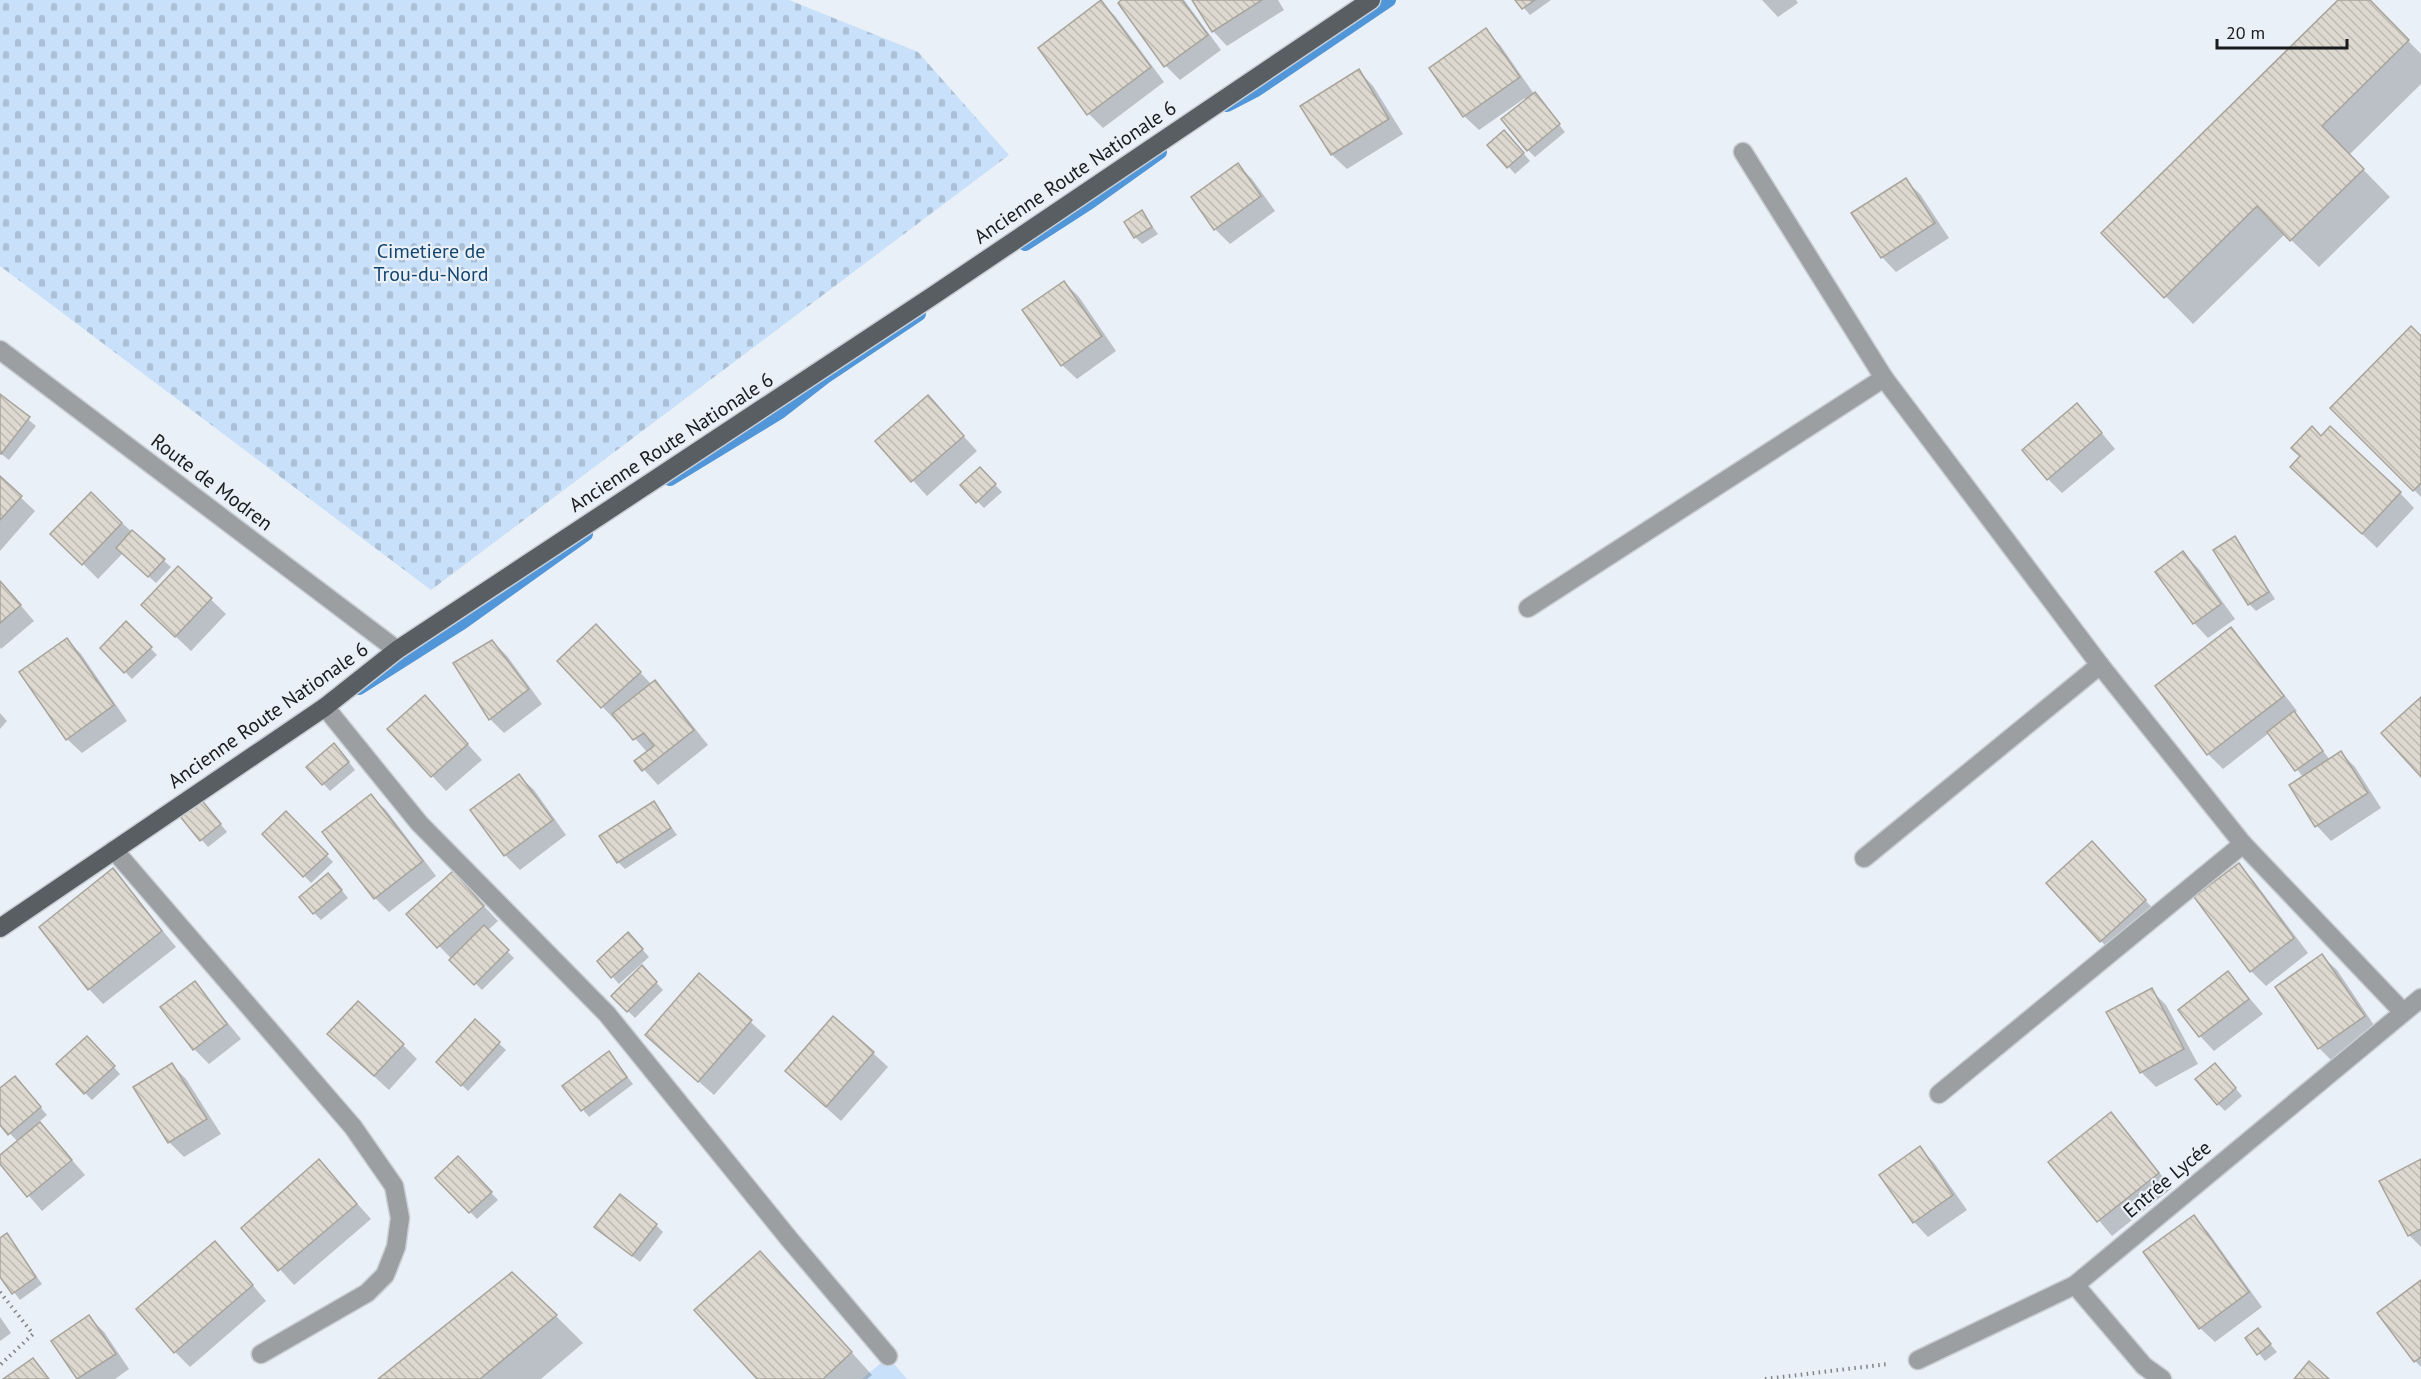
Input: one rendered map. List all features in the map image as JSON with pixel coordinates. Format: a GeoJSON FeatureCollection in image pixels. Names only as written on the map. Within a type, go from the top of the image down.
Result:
{"type":"FeatureCollection","features":[{"type":"Feature","properties":{"kind":"main road","name":"Ancienne Route Nationale 6"},"geometry":{"type":"LineString","coordinates":[[0,928],[325,707],[397,650],[944,288],[1371,0]]}},
{"type":"Feature","properties":{"kind":"street"},"geometry":{"type":"LineString","coordinates":[[1743,152],[1884,378],[2100,665],[2243,844],[2403,1012]]}},
{"type":"Feature","properties":{"kind":"street","name":"Route de Modren"},"geometry":{"type":"LineString","coordinates":[[0,350],[397,650]]}},
{"type":"Feature","properties":{"kind":"street"},"geometry":{"type":"LineString","coordinates":[[1528,608],[1884,378]]}},
{"type":"Feature","properties":{"kind":"street"},"geometry":{"type":"LineString","coordinates":[[1864,858],[2100,665]]}},
{"type":"Feature","properties":{"kind":"street"},"geometry":{"type":"LineString","coordinates":[[325,707],[419,823],[607,1014],[790,1240],[888,1356]]}},
{"type":"Feature","properties":{"kind":"street"},"geometry":{"type":"LineString","coordinates":[[1939,1094],[2243,844]]}},
{"type":"Feature","properties":{"kind":"street"},"geometry":{"type":"LineString","coordinates":[[114,850],[353,1127],[394,1186],[400,1218],[396,1247],[385,1275],[367,1293],[261,1354]]}},
{"type":"Feature","properties":{"kind":"street","name":"Entrée Lycée"},"geometry":{"type":"LineString","coordinates":[[1918,1360],[2075,1285],[2421,998]]}},
{"type":"Feature","properties":{"kind":"street"},"geometry":{"type":"LineString","coordinates":[[2075,1285],[2144,1366],[2162,1379]]}},
{"type":"Feature","properties":{"kind":"path"},"geometry":{"type":"LineString","coordinates":[[0,1292],[33,1334],[0,1365]]}},
{"type":"Feature","properties":{"kind":"path"},"geometry":{"type":"LineString","coordinates":[[1766,1379],[1918,1360]]}},
{"type":"Feature","properties":{"kind":"green space","name":"Cimetiere de Trou-du-Nord"},"geometry":{"type":"Polygon","coordinates":[[[0,0],[789,0],[918,52],[1009,155],[431,590],[0,266],[0,0]]]}},
{"type":"Feature","properties":{"kind":"green space"},"geometry":{"type":"Polygon","coordinates":[[[888,1357],[907,1379],[862,1379],[888,1357]]]}},
{"type":"Feature","properties":{"kind":"building"},"geometry":{"type":"Polygon","coordinates":[[[1101,0],[1151,67],[1087,115],[1038,48],[1101,0]]]}},
{"type":"Feature","properties":{"kind":"building"},"geometry":{"type":"Polygon","coordinates":[[[1121,0],[1182,0],[1208,35],[1164,67],[1118,3],[1121,0]]]}},
{"type":"Feature","properties":{"kind":"building"},"geometry":{"type":"Polygon","coordinates":[[[1192,0],[1262,0],[1212,32],[1192,0]]]}},
{"type":"Feature","properties":{"kind":"building"},"geometry":{"type":"Polygon","coordinates":[[[1515,0],[1535,0],[1522,9],[1515,0]]]}},
{"type":"Feature","properties":{"kind":"building"},"geometry":{"type":"Polygon","coordinates":[[[2338,0],[2370,0],[2409,40],[2322,126],[2364,169],[2290,241],[2257,206],[2164,298],[2101,233],[2338,0]]]}},
{"type":"Feature","properties":{"kind":"building"},"geometry":{"type":"Polygon","coordinates":[[[1486,28],[1520,77],[1463,117],[1429,68],[1486,28]]]}},
{"type":"Feature","properties":{"kind":"building"},"geometry":{"type":"Polygon","coordinates":[[[1359,69],[1389,119],[1331,155],[1300,106],[1359,69]]]}},
{"type":"Feature","properties":{"kind":"building"},"geometry":{"type":"Polygon","coordinates":[[[1535,92],[1560,124],[1527,151],[1501,119],[1535,92]]]}},
{"type":"Feature","properties":{"kind":"building"},"geometry":{"type":"Polygon","coordinates":[[[1504,130],[1524,153],[1507,168],[1487,145],[1504,130]]]}},
{"type":"Feature","properties":{"kind":"building"},"geometry":{"type":"Polygon","coordinates":[[[1238,163],[1261,196],[1214,230],[1191,197],[1238,163]]]}},
{"type":"Feature","properties":{"kind":"building"},"geometry":{"type":"Polygon","coordinates":[[[1906,178],[1935,223],[1881,258],[1851,213],[1906,178]]]}},
{"type":"Feature","properties":{"kind":"building"},"geometry":{"type":"Polygon","coordinates":[[[1142,210],[1152,227],[1134,238],[1124,222],[1142,210]]]}},
{"type":"Feature","properties":{"kind":"building"},"geometry":{"type":"Polygon","coordinates":[[[1064,281],[1102,336],[1061,366],[1022,310],[1064,281]]]}},
{"type":"Feature","properties":{"kind":"building"},"geometry":{"type":"Polygon","coordinates":[[[2411,326],[2421,336],[2421,483],[2413,491],[2330,408],[2411,326]]]}},
{"type":"Feature","properties":{"kind":"building"},"geometry":{"type":"Polygon","coordinates":[[[0,394],[30,417],[1,454],[0,453],[0,394]]]}},
{"type":"Feature","properties":{"kind":"building"},"geometry":{"type":"Polygon","coordinates":[[[928,395],[964,436],[911,482],[875,441],[928,395]]]}},
{"type":"Feature","properties":{"kind":"building"},"geometry":{"type":"Polygon","coordinates":[[[2077,403],[2102,433],[2047,480],[2022,450],[2077,403]]]}},
{"type":"Feature","properties":{"kind":"building"},"geometry":{"type":"Polygon","coordinates":[[[2312,426],[2321,436],[2330,426],[2401,492],[2362,534],[2290,467],[2300,456],[2291,448],[2312,426]]]}},
{"type":"Feature","properties":{"kind":"building"},"geometry":{"type":"Polygon","coordinates":[[[980,467],[996,484],[976,503],[960,485],[980,467]]]}},
{"type":"Feature","properties":{"kind":"building"},"geometry":{"type":"Polygon","coordinates":[[[0,476],[22,496],[0,520],[0,476]]]}},
{"type":"Feature","properties":{"kind":"building"},"geometry":{"type":"Polygon","coordinates":[[[91,492],[122,523],[82,565],[50,534],[91,492]]]}},
{"type":"Feature","properties":{"kind":"building"},"geometry":{"type":"Polygon","coordinates":[[[132,530],[165,559],[148,577],[116,548],[132,530]]]}},
{"type":"Feature","properties":{"kind":"building"},"geometry":{"type":"Polygon","coordinates":[[[2235,536],[2269,592],[2248,605],[2213,550],[2235,536]]]}},
{"type":"Feature","properties":{"kind":"building"},"geometry":{"type":"Polygon","coordinates":[[[2183,551],[2221,604],[2193,624],[2155,572],[2183,551]]]}},
{"type":"Feature","properties":{"kind":"building"},"geometry":{"type":"Polygon","coordinates":[[[178,566],[212,598],[175,637],[141,605],[178,566]]]}},
{"type":"Feature","properties":{"kind":"building"},"geometry":{"type":"Polygon","coordinates":[[[0,581],[21,605],[0,623],[0,581]]]}},
{"type":"Feature","properties":{"kind":"building"},"geometry":{"type":"Polygon","coordinates":[[[126,621],[152,647],[124,673],[100,648],[126,621]]]}},
{"type":"Feature","properties":{"kind":"building"},"geometry":{"type":"Polygon","coordinates":[[[596,624],[641,672],[601,708],[557,661],[596,624]]]}},
{"type":"Feature","properties":{"kind":"building"},"geometry":{"type":"Polygon","coordinates":[[[2231,627],[2284,696],[2207,755],[2155,686],[2231,627]]]}},
{"type":"Feature","properties":{"kind":"building"},"geometry":{"type":"Polygon","coordinates":[[[67,638],[114,705],[66,740],[19,672],[67,638]]]}},
{"type":"Feature","properties":{"kind":"building"},"geometry":{"type":"Polygon","coordinates":[[[492,640],[529,689],[489,720],[453,663],[492,640]]]}},
{"type":"Feature","properties":{"kind":"building"},"geometry":{"type":"Polygon","coordinates":[[[655,680],[694,730],[642,771],[634,761],[654,746],[644,733],[633,740],[612,714],[655,680]]]}},
{"type":"Feature","properties":{"kind":"building"},"geometry":{"type":"Polygon","coordinates":[[[425,695],[468,744],[431,777],[387,729],[425,695]]]}},
{"type":"Feature","properties":{"kind":"building"},"geometry":{"type":"Polygon","coordinates":[[[2421,697],[2421,777],[2381,733],[2421,697]]]}},
{"type":"Feature","properties":{"kind":"building"},"geometry":{"type":"Polygon","coordinates":[[[2294,711],[2323,751],[2295,771],[2267,732],[2294,711]]]}},
{"type":"Feature","properties":{"kind":"building"},"geometry":{"type":"Polygon","coordinates":[[[334,743],[349,762],[322,785],[306,767],[334,743]]]}},
{"type":"Feature","properties":{"kind":"building"},"geometry":{"type":"Polygon","coordinates":[[[2341,751],[2368,793],[2315,827],[2289,785],[2341,751]]]}},
{"type":"Feature","properties":{"kind":"building"},"geometry":{"type":"Polygon","coordinates":[[[519,774],[553,820],[504,856],[470,810],[519,774]]]}},
{"type":"Feature","properties":{"kind":"building"},"geometry":{"type":"Polygon","coordinates":[[[371,794],[423,861],[374,899],[322,832],[371,794]]]}},
{"type":"Feature","properties":{"kind":"building"},"geometry":{"type":"Polygon","coordinates":[[[200,798],[221,824],[200,841],[179,815],[200,798]]]}},
{"type":"Feature","properties":{"kind":"building"},"geometry":{"type":"Polygon","coordinates":[[[654,801],[671,828],[617,863],[599,836],[654,801]]]}},
{"type":"Feature","properties":{"kind":"building"},"geometry":{"type":"Polygon","coordinates":[[[286,811],[328,854],[303,877],[262,834],[286,811]]]}},
{"type":"Feature","properties":{"kind":"building"},"geometry":{"type":"Polygon","coordinates":[[[2092,841],[2146,900],[2100,942],[2046,883],[2092,841]]]}},
{"type":"Feature","properties":{"kind":"building"},"geometry":{"type":"Polygon","coordinates":[[[2239,863],[2294,938],[2250,972],[2194,897],[2239,863]]]}},
{"type":"Feature","properties":{"kind":"building"},"geometry":{"type":"Polygon","coordinates":[[[113,868],[162,931],[88,990],[39,927],[113,868]]]}},
{"type":"Feature","properties":{"kind":"building"},"geometry":{"type":"Polygon","coordinates":[[[453,871],[484,906],[437,948],[406,914],[453,871]]]}},
{"type":"Feature","properties":{"kind":"building"},"geometry":{"type":"Polygon","coordinates":[[[328,873],[342,890],[313,914],[299,897],[328,873]]]}},
{"type":"Feature","properties":{"kind":"building"},"geometry":{"type":"Polygon","coordinates":[[[484,925],[509,950],[474,985],[449,960],[484,925]]]}},
{"type":"Feature","properties":{"kind":"building"},"geometry":{"type":"Polygon","coordinates":[[[628,932],[643,949],[611,978],[597,961],[628,932]]]}},
{"type":"Feature","properties":{"kind":"building"},"geometry":{"type":"Polygon","coordinates":[[[2322,954],[2365,1016],[2318,1049],[2275,987],[2322,954]]]}},
{"type":"Feature","properties":{"kind":"building"},"geometry":{"type":"Polygon","coordinates":[[[642,965],[657,982],[627,1012],[611,996],[642,965]]]}},
{"type":"Feature","properties":{"kind":"building"},"geometry":{"type":"Polygon","coordinates":[[[2228,971],[2249,999],[2199,1037],[2178,1010],[2228,971]]]}},
{"type":"Feature","properties":{"kind":"building"},"geometry":{"type":"Polygon","coordinates":[[[699,973],[752,1020],[698,1082],[645,1035],[699,973]]]}},
{"type":"Feature","properties":{"kind":"building"},"geometry":{"type":"Polygon","coordinates":[[[195,981],[227,1024],[193,1050],[160,1007],[195,981]]]}},
{"type":"Feature","properties":{"kind":"building"},"geometry":{"type":"Polygon","coordinates":[[[2152,988],[2184,1049],[2140,1073],[2106,1012],[2152,988]]]}},
{"type":"Feature","properties":{"kind":"building"},"geometry":{"type":"Polygon","coordinates":[[[358,1001],[404,1044],[374,1076],[327,1034],[358,1001]]]}},
{"type":"Feature","properties":{"kind":"building"},"geometry":{"type":"Polygon","coordinates":[[[833,1016],[874,1052],[826,1107],[785,1071],[833,1016]]]}},
{"type":"Feature","properties":{"kind":"building"},"geometry":{"type":"Polygon","coordinates":[[[475,1019],[500,1042],[461,1086],[436,1062],[475,1019]]]}},
{"type":"Feature","properties":{"kind":"building"},"geometry":{"type":"Polygon","coordinates":[[[87,1036],[115,1066],[84,1094],[56,1064],[87,1036]]]}},
{"type":"Feature","properties":{"kind":"building"},"geometry":{"type":"Polygon","coordinates":[[[609,1051],[627,1077],[581,1111],[562,1086],[609,1051]]]}},
{"type":"Feature","properties":{"kind":"building"},"geometry":{"type":"Polygon","coordinates":[[[172,1063],[207,1119],[168,1143],[133,1087],[172,1063]]]}},
{"type":"Feature","properties":{"kind":"building"},"geometry":{"type":"Polygon","coordinates":[[[2215,1063],[2236,1088],[2217,1105],[2195,1079],[2215,1063]]]}},
{"type":"Feature","properties":{"kind":"building"},"geometry":{"type":"Polygon","coordinates":[[[15,1076],[41,1107],[8,1135],[0,1125],[0,1088],[15,1076]]]}},
{"type":"Feature","properties":{"kind":"building"},"geometry":{"type":"Polygon","coordinates":[[[2111,1112],[2159,1173],[2097,1222],[2048,1162],[2111,1112]]]}},
{"type":"Feature","properties":{"kind":"building"},"geometry":{"type":"Polygon","coordinates":[[[40,1122],[72,1160],[27,1197],[0,1164],[0,1155],[40,1122]]]}},
{"type":"Feature","properties":{"kind":"building"},"geometry":{"type":"Polygon","coordinates":[[[1920,1146],[1953,1195],[1913,1223],[1879,1175],[1920,1146]]]}},
{"type":"Feature","properties":{"kind":"building"},"geometry":{"type":"Polygon","coordinates":[[[458,1156],[492,1192],[469,1213],[435,1178],[458,1156]]]}},
{"type":"Feature","properties":{"kind":"building"},"geometry":{"type":"Polygon","coordinates":[[[319,1159],[357,1204],[278,1271],[241,1228],[319,1159]]]}},
{"type":"Feature","properties":{"kind":"building"},"geometry":{"type":"Polygon","coordinates":[[[2421,1159],[2421,1229],[2408,1236],[2379,1181],[2421,1159]]]}},
{"type":"Feature","properties":{"kind":"building"},"geometry":{"type":"Polygon","coordinates":[[[620,1194],[657,1224],[632,1256],[594,1227],[620,1194]]]}},
{"type":"Feature","properties":{"kind":"building"},"geometry":{"type":"Polygon","coordinates":[[[2194,1215],[2249,1292],[2199,1329],[2143,1252],[2194,1215]]]}},
{"type":"Feature","properties":{"kind":"building"},"geometry":{"type":"Polygon","coordinates":[[[7,1233],[36,1277],[12,1294],[0,1277],[0,1238],[7,1233]]]}},
{"type":"Feature","properties":{"kind":"building"},"geometry":{"type":"Polygon","coordinates":[[[215,1241],[253,1285],[174,1353],[136,1309],[215,1241]]]}},
{"type":"Feature","properties":{"kind":"building"},"geometry":{"type":"Polygon","coordinates":[[[760,1251],[852,1352],[823,1379],[757,1379],[694,1310],[760,1251]]]}},
{"type":"Feature","properties":{"kind":"building"},"geometry":{"type":"Polygon","coordinates":[[[512,1272],[557,1315],[480,1379],[378,1379],[512,1272]]]}},
{"type":"Feature","properties":{"kind":"building"},"geometry":{"type":"Polygon","coordinates":[[[2421,1280],[2421,1357],[2414,1362],[2377,1313],[2421,1280]]]}},
{"type":"Feature","properties":{"kind":"building"},"geometry":{"type":"Polygon","coordinates":[[[89,1315],[116,1354],[77,1379],[51,1341],[89,1315]]]}},
{"type":"Feature","properties":{"kind":"building"},"geometry":{"type":"Polygon","coordinates":[[[2258,1328],[2271,1344],[2257,1355],[2245,1338],[2258,1328]]]}},
{"type":"Feature","properties":{"kind":"building"},"geometry":{"type":"Polygon","coordinates":[[[33,1358],[49,1379],[3,1379],[33,1358]]]}},
{"type":"Feature","properties":{"kind":"building"},"geometry":{"type":"Polygon","coordinates":[[[2309,1361],[2329,1379],[2294,1379],[2309,1361]]]}},
{"type":"Feature","properties":{"kind":"waterway"},"geometry":{"type":"LineString","coordinates":[[1227,105],[1256,90],[1389,0]]}},
{"type":"Feature","properties":{"kind":"waterway"},"geometry":{"type":"LineString","coordinates":[[1025,244],[1090,202],[1160,152]]}},
{"type":"Feature","properties":{"kind":"waterway"},"geometry":{"type":"LineString","coordinates":[[670,479],[780,412],[825,377],[919,314]]}},
{"type":"Feature","properties":{"kind":"waterway"},"geometry":{"type":"LineString","coordinates":[[359,688],[463,622],[586,534]]}}]}
